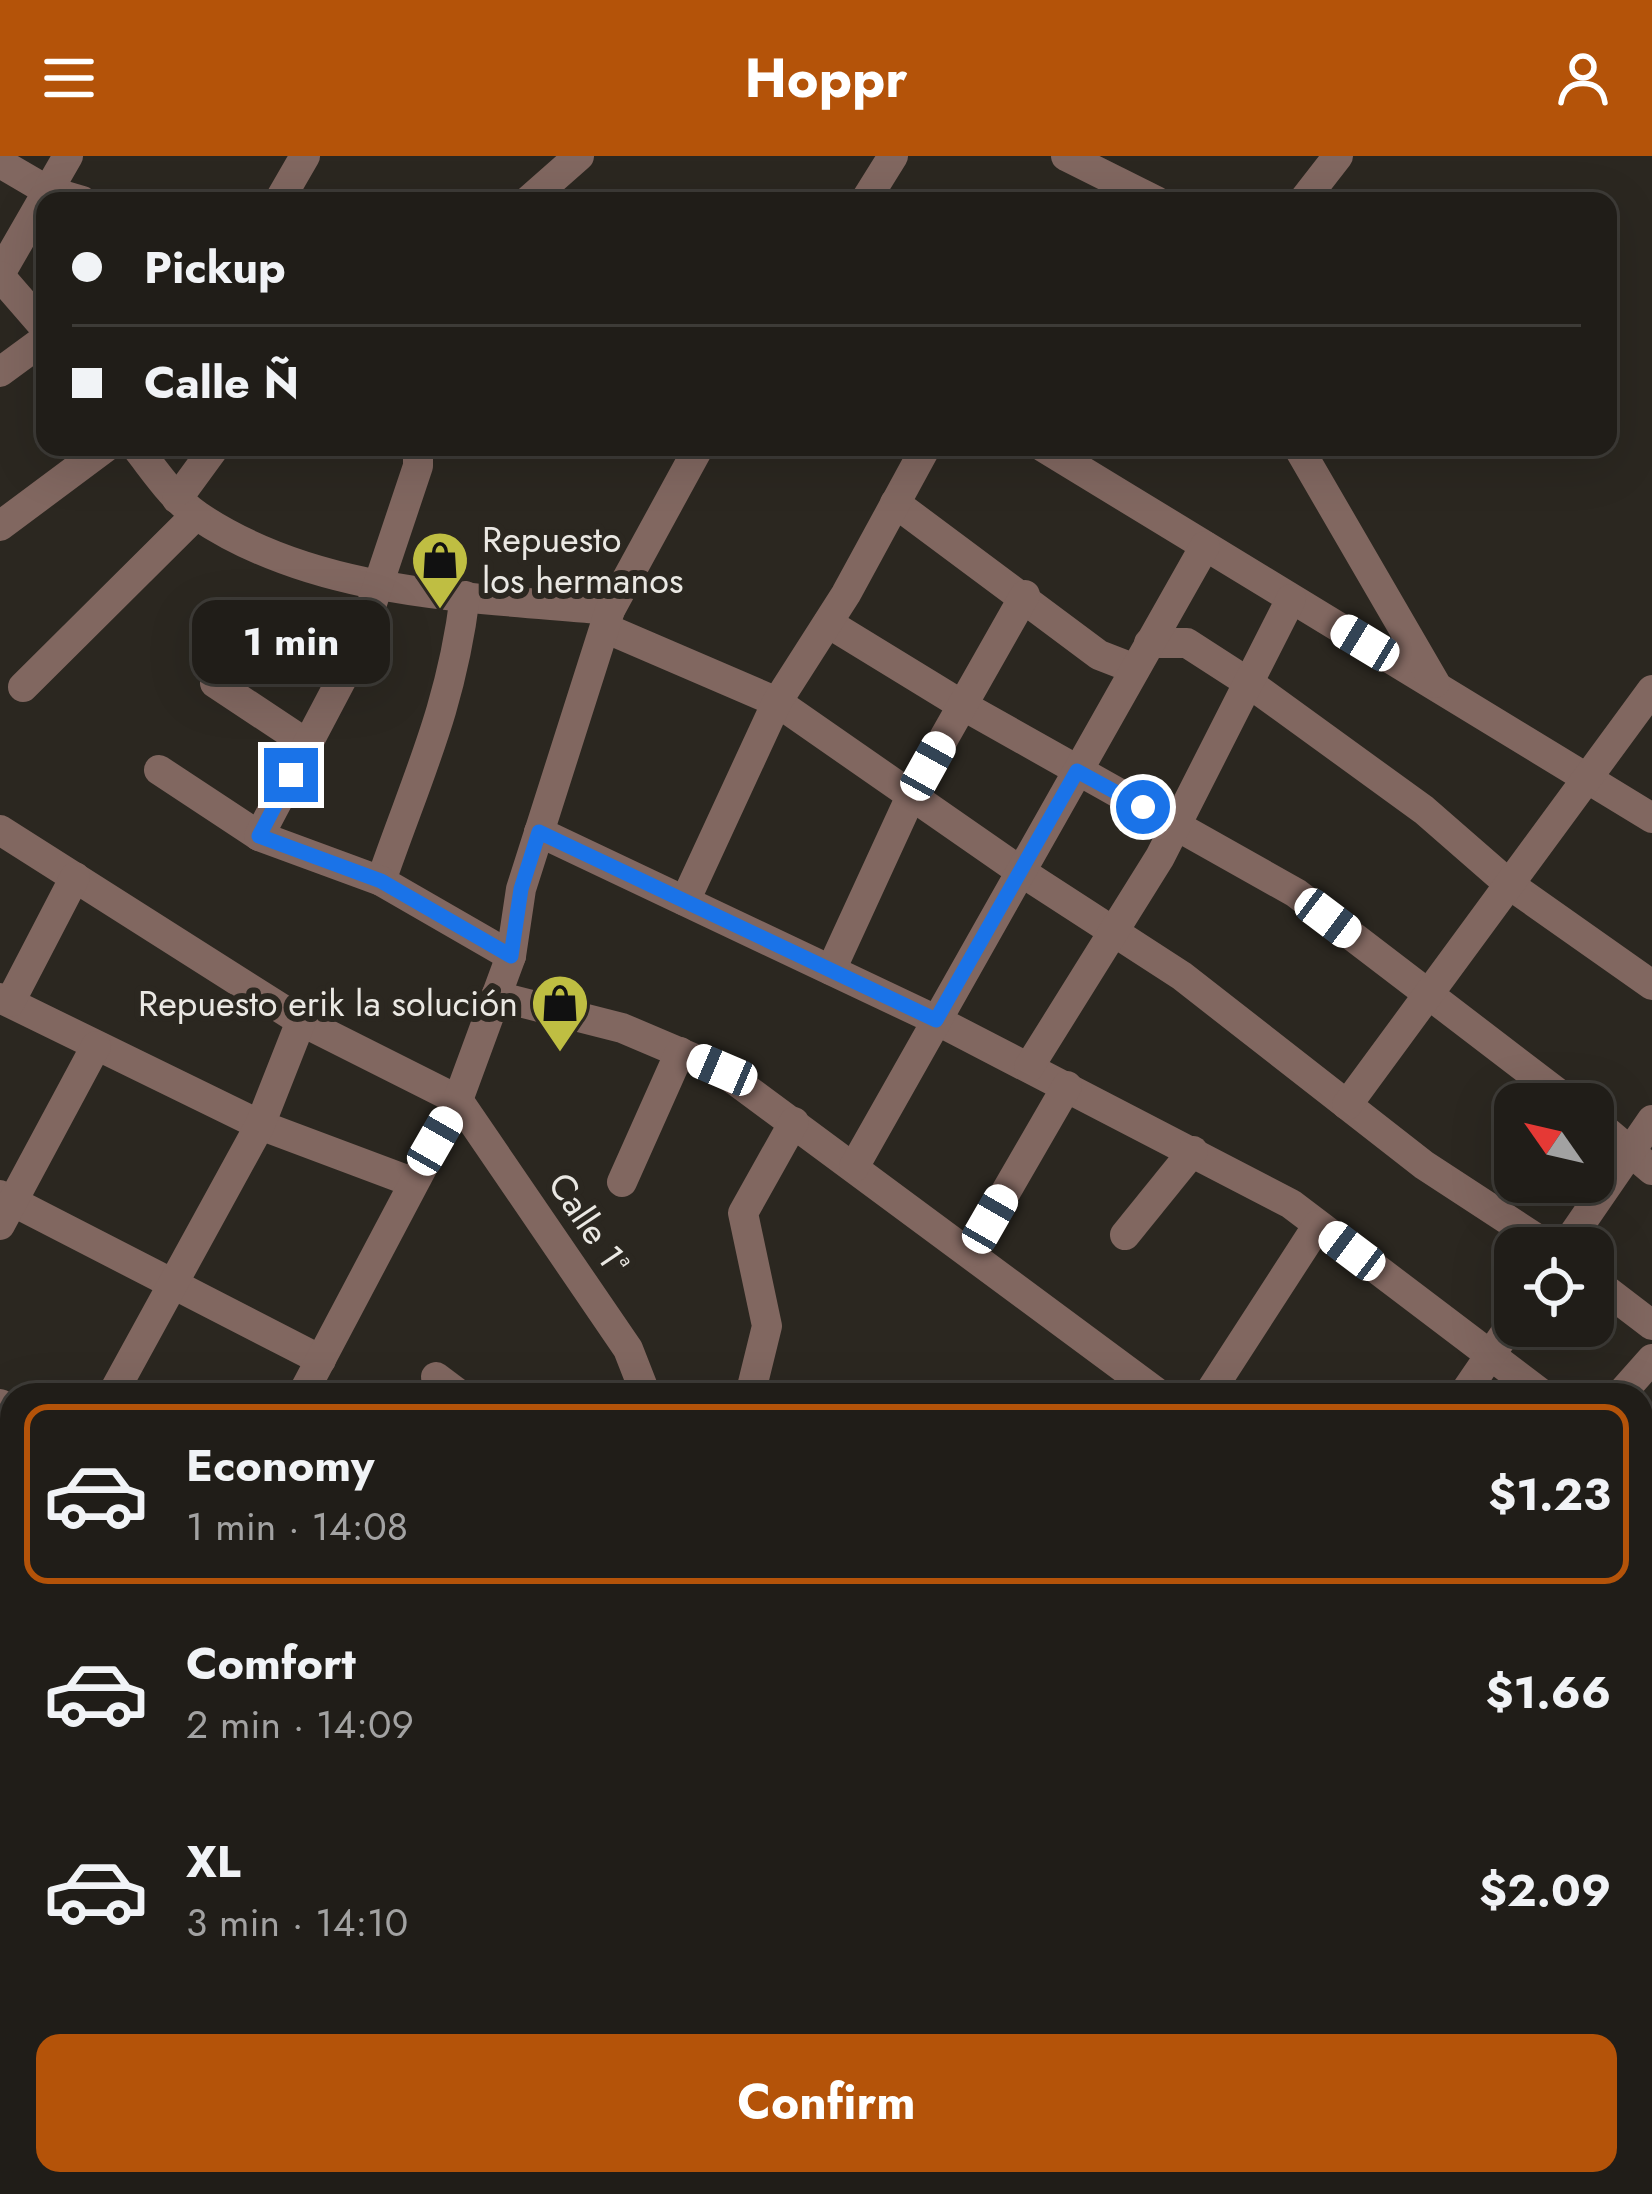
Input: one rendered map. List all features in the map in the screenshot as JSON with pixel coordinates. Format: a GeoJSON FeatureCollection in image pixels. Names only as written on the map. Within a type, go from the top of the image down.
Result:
{"type":"FeatureCollection","features":[{"type":"Feature","properties":{"kind":"street"},"geometry":{"type":"LineString","coordinates":[[48,191],[68,156]]}},
{"type":"Feature","properties":{"kind":"street"},"geometry":{"type":"LineString","coordinates":[[285,192],[305,156]]}},
{"type":"Feature","properties":{"kind":"street"},"geometry":{"type":"LineString","coordinates":[[539,192],[579,156]]}},
{"type":"Feature","properties":{"kind":"street"},"geometry":{"type":"LineString","coordinates":[[870,192],[892,156]]}},
{"type":"Feature","properties":{"kind":"street"},"geometry":{"type":"LineString","coordinates":[[1066,156],[1138,192]]}},
{"type":"Feature","properties":{"kind":"street"},"geometry":{"type":"LineString","coordinates":[[1310,192],[1338,156]]}},
{"type":"Feature","properties":{"kind":"street"},"geometry":{"type":"LineString","coordinates":[[0,163],[51,192]]}},
{"type":"Feature","properties":{"kind":"street"},"geometry":{"type":"LineString","coordinates":[[36,212],[0,275],[36,317]]}},
{"type":"Feature","properties":{"kind":"street"},"geometry":{"type":"LineString","coordinates":[[0,372],[36,346]]}},
{"type":"Feature","properties":{"kind":"street"},"geometry":{"type":"LineString","coordinates":[[0,526],[94,456]]}},
{"type":"Feature","properties":{"kind":"street"},"geometry":{"type":"LineString","coordinates":[[144,456],[187,507],[251,546],[353,582],[608,619],[777,702],[1020,872],[1115,928],[1424,1165],[1519,1227]]}},
{"type":"Feature","properties":{"kind":"street"},"geometry":{"type":"LineString","coordinates":[[23,687],[187,507],[211,456]]}},
{"type":"Feature","properties":{"kind":"street"},"geometry":{"type":"LineString","coordinates":[[259,836],[355,654],[418,456]]}},
{"type":"Feature","properties":{"kind":"street"},"geometry":{"type":"LineString","coordinates":[[308,1383],[458,1100],[511,956],[521,889],[608,619],[694,456]]}},
{"type":"Feature","properties":{"kind":"street"},"geometry":{"type":"LineString","coordinates":[[685,901],[777,702],[828,623],[921,456]]}},
{"type":"Feature","properties":{"kind":"street"},"geometry":{"type":"LineString","coordinates":[[1058,456],[1652,818]]}},
{"type":"Feature","properties":{"kind":"street"},"geometry":{"type":"LineString","coordinates":[[1303,456],[1438,688]]}},
{"type":"Feature","properties":{"kind":"street"},"geometry":{"type":"LineString","coordinates":[[895,502],[1025,595],[1100,656],[1142,656],[1186,643],[1249,683],[1424,810],[1510,885],[1652,985]]}},
{"type":"Feature","properties":{"kind":"street"},"geometry":{"type":"LineString","coordinates":[[854,1167],[1205,546]]}},
{"type":"Feature","properties":{"kind":"street"},"geometry":{"type":"LineString","coordinates":[[832,970],[870,875],[1025,595]]}},
{"type":"Feature","properties":{"kind":"street"},"geometry":{"type":"LineString","coordinates":[[381,881],[439,730],[455,674],[465,596]]}},
{"type":"Feature","properties":{"kind":"street"},"geometry":{"type":"LineString","coordinates":[[1029,1067],[1177,824],[1291,598]]}},
{"type":"Feature","properties":{"kind":"street"},"geometry":{"type":"LineString","coordinates":[[828,623],[962,705],[1296,893],[1544,1083]]}},
{"type":"Feature","properties":{"kind":"street"},"geometry":{"type":"LineString","coordinates":[[215,683],[308,744]]}},
{"type":"Feature","properties":{"kind":"street"},"geometry":{"type":"LineString","coordinates":[[1348,1105],[1652,690]]}},
{"type":"Feature","properties":{"kind":"street"},"geometry":{"type":"LineString","coordinates":[[159,770],[259,836],[381,881],[511,956]]}},
{"type":"Feature","properties":{"kind":"street"},"geometry":{"type":"LineString","coordinates":[[0,830],[301,1021],[365,1049],[422,1087],[458,1100]]}},
{"type":"Feature","properties":{"kind":"street"},"geometry":{"type":"LineString","coordinates":[[539,832],[936,1020],[1192,1151],[1318,1225],[1528,1383]]}},
{"type":"Feature","properties":{"kind":"street"},"geometry":{"type":"LineString","coordinates":[[75,877],[5,1000],[260,1125],[412,1182]]}},
{"type":"Feature","properties":{"kind":"street"},"geometry":{"type":"LineString","coordinates":[[496,996],[622,1028],[722,1070],[1144,1383]]}},
{"type":"Feature","properties":{"kind":"street"},"geometry":{"type":"LineString","coordinates":[[119,1383],[260,1125],[301,1021]]}},
{"type":"Feature","properties":{"kind":"street"},"geometry":{"type":"LineString","coordinates":[[96,1046],[4,1207],[175,1282],[320,1360]]}},
{"type":"Feature","properties":{"kind":"street"},"geometry":{"type":"LineString","coordinates":[[622,1182],[680,1052]]}},
{"type":"Feature","properties":{"kind":"street"},"geometry":{"type":"LineString","coordinates":[[970,1252],[1067,1086]]}},
{"type":"Feature","properties":{"kind":"street","name":"Calle 1ª"},"geometry":{"type":"LineString","coordinates":[[458,1100],[628,1349],[641,1383]]}},
{"type":"Feature","properties":{"kind":"street"},"geometry":{"type":"LineString","coordinates":[[1583,1227],[1642,1160],[1652,1120]]}},
{"type":"Feature","properties":{"kind":"street"},"geometry":{"type":"LineString","coordinates":[[754,1383],[767,1326],[742,1213],[794,1122]]}},
{"type":"Feature","properties":{"kind":"street"},"geometry":{"type":"LineString","coordinates":[[1614,1137],[1642,1160]]}},
{"type":"Feature","properties":{"kind":"street"},"geometry":{"type":"LineString","coordinates":[[1124,1235],[1192,1151]]}},
{"type":"Feature","properties":{"kind":"street"},"geometry":{"type":"LineString","coordinates":[[1216,1383],[1318,1225]]}},
{"type":"Feature","properties":{"kind":"street"},"geometry":{"type":"LineString","coordinates":[[1614,1296],[1652,1325]]}},
{"type":"Feature","properties":{"kind":"street"},"geometry":{"type":"LineString","coordinates":[[1471,1383],[1496,1347]]}},
{"type":"Feature","properties":{"kind":"street"},"geometry":{"type":"LineString","coordinates":[[1631,1383],[1652,1359]]}},
{"type":"Feature","properties":{"kind":"place","name":"Repuesto los hermanos"},"geometry":{"type":"Point","coordinates":[440,611]}},
{"type":"Feature","properties":{"kind":"place","name":"Repuesto erik la solución"},"geometry":{"type":"Point","coordinates":[560,1054]}},
{"type":"Feature","properties":{"kind":"route"},"geometry":{"type":"LineString","coordinates":[[291,775],[259,836],[381,881],[447,924],[511,956],[521,889],[539,832],[936,1020],[1077,771],[1143,807]]}}]}
